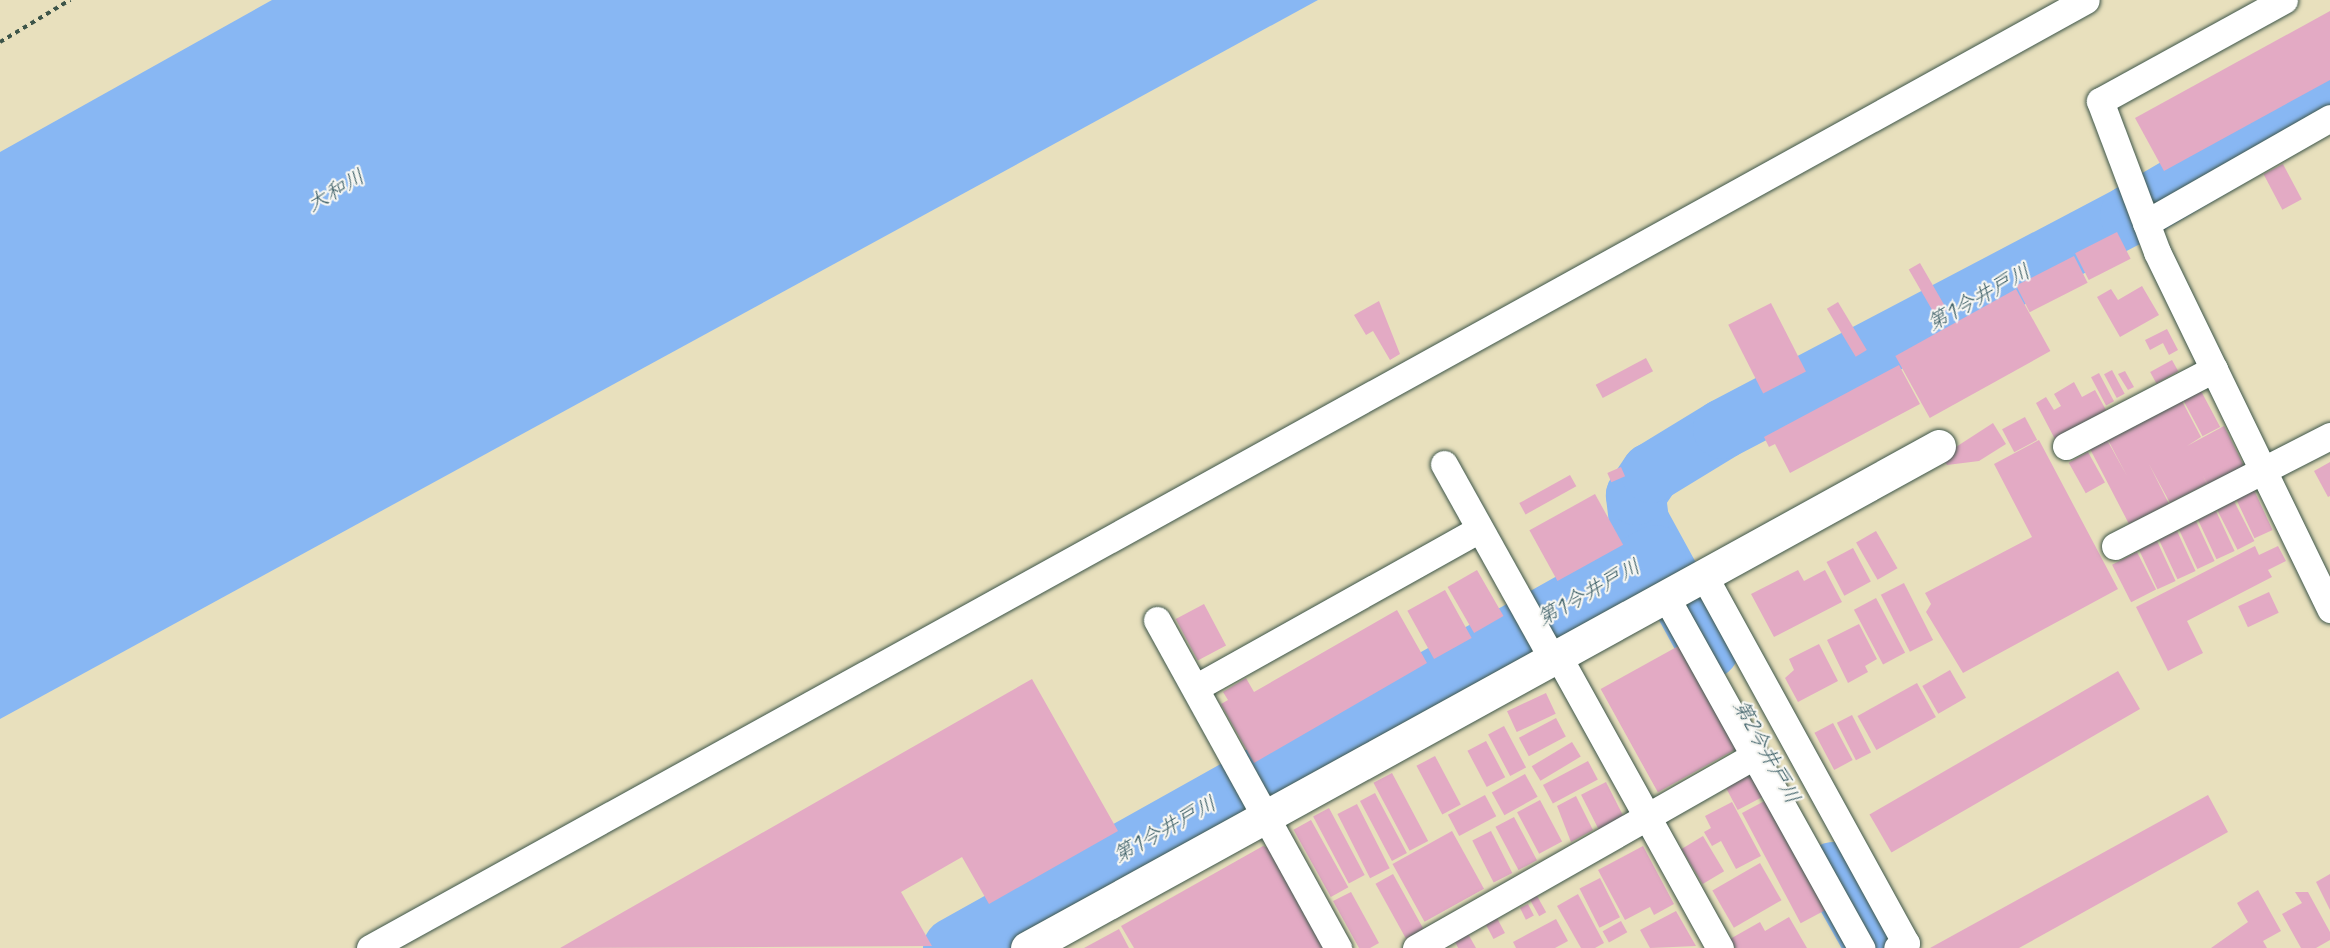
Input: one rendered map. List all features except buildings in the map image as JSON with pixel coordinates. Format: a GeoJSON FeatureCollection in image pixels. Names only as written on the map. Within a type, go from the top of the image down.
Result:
{"type":"FeatureCollection","features":[{"type":"Feature","properties":{"kind":"street"},"geometry":{"type":"LineString","coordinates":[[370,948],[1405,372],[1637,249],[2086,0]]}},
{"type":"Feature","properties":{"kind":"street"},"geometry":{"type":"LineString","coordinates":[[2283,0],[2100,101],[2145,222],[2330,609]]}},
{"type":"Feature","properties":{"kind":"street"},"geometry":{"type":"LineString","coordinates":[[2145,222],[2330,118]]}},
{"type":"Feature","properties":{"kind":"street"},"geometry":{"type":"LineString","coordinates":[[2066,446],[2214,369]]}},
{"type":"Feature","properties":{"kind":"street"},"geometry":{"type":"LineString","coordinates":[[2115,546],[2330,436]]}},
{"type":"Feature","properties":{"kind":"street"},"geometry":{"type":"LineString","coordinates":[[1027,948],[1266,813],[1703,577],[1939,446]]}},
{"type":"Feature","properties":{"kind":"street"},"geometry":{"type":"LineString","coordinates":[[1444,464],[1720,948]]}},
{"type":"Feature","properties":{"kind":"street"},"geometry":{"type":"LineString","coordinates":[[1195,689],[1480,530]]}},
{"type":"Feature","properties":{"kind":"street"},"geometry":{"type":"LineString","coordinates":[[1703,577],[1906,943],[1897,948]]}},
{"type":"Feature","properties":{"kind":"street"},"geometry":{"type":"LineString","coordinates":[[1667,596],[1861,948]]}},
{"type":"Feature","properties":{"kind":"street"},"geometry":{"type":"LineString","coordinates":[[1157,620],[1266,813],[1338,948]]}},
{"type":"Feature","properties":{"kind":"street"},"geometry":{"type":"LineString","coordinates":[[1416,948],[1754,756]]}},
{"type":"Feature","properties":{"kind":"path"},"geometry":{"type":"LineString","coordinates":[[0,42],[70,0]]}},
{"type":"Feature","properties":{"kind":"water","name":"大和川"},"geometry":{"type":"Polygon","coordinates":[[[272,0],[1318,0],[0,719],[0,152],[272,0]]]}},
{"type":"Feature","properties":{"kind":"waterway","name":"第1今井戸川"},"geometry":{"type":"LineString","coordinates":[[1709,649],[1639,521],[1636,495],[1651,473],[1723,429],[2130,215],[2330,98]]}},
{"type":"Feature","properties":{"kind":"waterway","name":"第1今井戸川"},"geometry":{"type":"LineString","coordinates":[[953,948],[1656,555]]}},
{"type":"Feature","properties":{"kind":"waterway","name":"第2今井戸川"},"geometry":{"type":"LineString","coordinates":[[1833,872],[1876,948]]}}]}
